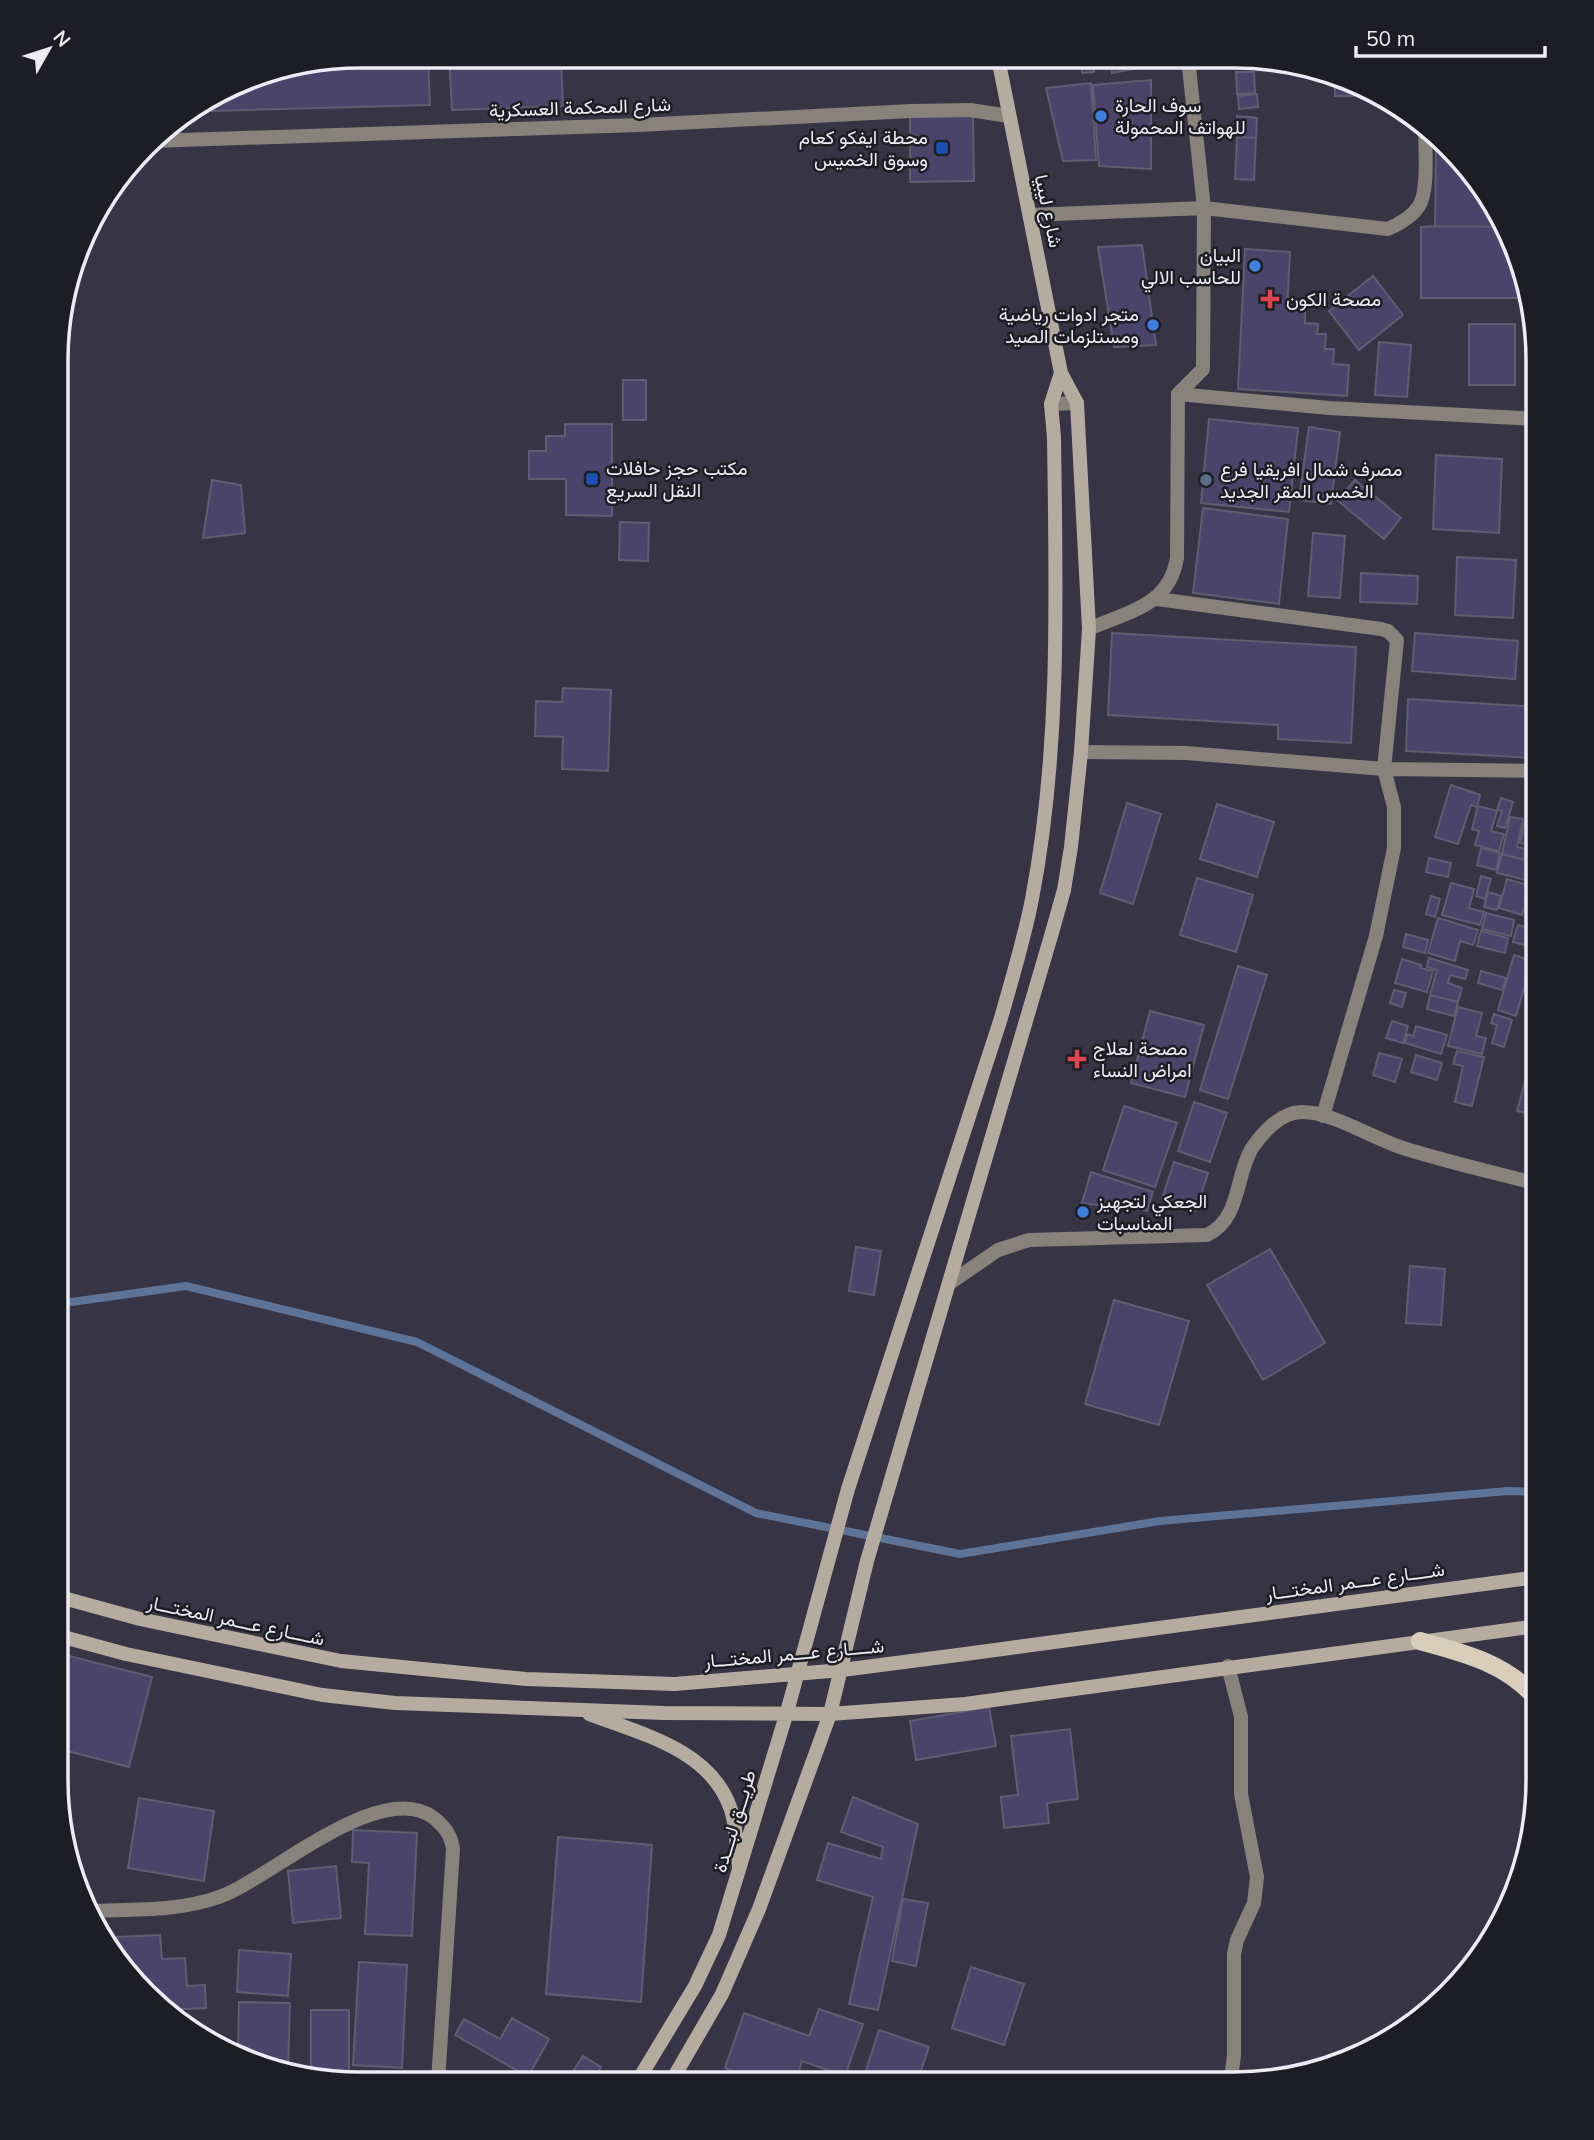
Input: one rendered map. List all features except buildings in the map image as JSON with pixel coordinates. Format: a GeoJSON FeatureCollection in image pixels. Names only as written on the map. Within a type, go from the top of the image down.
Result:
{"type":"FeatureCollection","features":[{"type":"Feature","properties":{"kind":"main road"},"geometry":{"type":"LineString","coordinates":[[1420,1641],[1477,1656],[1514,1677],[1526,1688]]}},
{"type":"Feature","properties":{"kind":"street","name":"شارع ليبيا"},"geometry":{"type":"LineString","coordinates":[[1000,68],[1061,373]]}},
{"type":"Feature","properties":{"kind":"street"},"geometry":{"type":"LineString","coordinates":[[1157,599],[1174,574],[1177,558],[1178,394],[1199,376],[1203,369],[1204,208],[1189,68]]}},
{"type":"Feature","properties":{"kind":"street","name":"شارع المحكمة العسكرية"},"geometry":{"type":"LineString","coordinates":[[169,140],[639,125],[911,111],[970,110],[1009,116]]}},
{"type":"Feature","properties":{"kind":"street"},"geometry":{"type":"LineString","coordinates":[[1031,215],[1204,208],[1388,229],[1400,223],[1420,204],[1424,191],[1425,140]]}},
{"type":"Feature","properties":{"kind":"street"},"geometry":{"type":"LineString","coordinates":[[1061,373],[1051,404],[1077,403]]}},
{"type":"Feature","properties":{"kind":"street"},"geometry":{"type":"LineString","coordinates":[[677,2072],[722,1994],[759,1909],[830,1714],[867,1562],[1064,890],[1072,847],[1089,629],[1077,403],[1061,373]]}},
{"type":"Feature","properties":{"kind":"street"},"geometry":{"type":"LineString","coordinates":[[1178,394],[1328,408],[1526,418]]}},
{"type":"Feature","properties":{"kind":"street","name":"طريـــق لبـــدة"},"geometry":{"type":"LineString","coordinates":[[643,2072],[707,1963],[719,1935],[787,1713],[848,1489],[1001,1018],[1032,898],[1050,749],[1056,645],[1054,437],[1051,404]]}},
{"type":"Feature","properties":{"kind":"street"},"geometry":{"type":"LineString","coordinates":[[1089,629],[1157,599],[1381,629],[1397,640],[1384,769],[1394,807],[1395,825],[1388,887],[1377,936],[1323,1116]]}},
{"type":"Feature","properties":{"kind":"street"},"geometry":{"type":"LineString","coordinates":[[1081,752],[1186,753],[1384,769],[1526,771]]}},
{"type":"Feature","properties":{"kind":"street"},"geometry":{"type":"LineString","coordinates":[[950,1283],[998,1250],[1029,1240],[1207,1235],[1227,1220],[1251,1150],[1264,1132],[1283,1117],[1301,1111],[1323,1116],[1401,1148],[1526,1181]]}},
{"type":"Feature","properties":{"kind":"street","name":"شــــارع عـــمر المختـــار"},"geometry":{"type":"LineString","coordinates":[[68,1599],[140,1619],[341,1661],[526,1679],[675,1684],[842,1670],[1526,1578]]}},
{"type":"Feature","properties":{"kind":"street"},"geometry":{"type":"LineString","coordinates":[[68,1638],[126,1654],[322,1695],[395,1703],[664,1713],[830,1714],[965,1704],[1526,1627]]}},
{"type":"Feature","properties":{"kind":"street"},"geometry":{"type":"LineString","coordinates":[[1228,1666],[1241,1717],[1241,1794],[1257,1877],[1254,1903],[1237,1940],[1234,1954],[1232,2072]]}},
{"type":"Feature","properties":{"kind":"street"},"geometry":{"type":"LineString","coordinates":[[578,1710],[672,1747],[706,1769],[720,1787],[731,1809],[739,1871]]}},
{"type":"Feature","properties":{"kind":"street"},"geometry":{"type":"LineString","coordinates":[[99,1910],[174,1907],[210,1900],[240,1887],[334,1829],[352,1822],[408,1809],[430,1815],[447,1830],[453,1849],[439,2072]]}},
{"type":"Feature","properties":{"kind":"waterway"},"geometry":{"type":"LineString","coordinates":[[68,1302],[186,1286],[417,1342],[756,1513],[960,1554],[1160,1521],[1526,1492]]}},
{"type":"Feature","properties":{"kind":"place","name":"سوف الحارة للهواتف المحمولة"},"geometry":{"type":"Point","coordinates":[1101,116]}},
{"type":"Feature","properties":{"kind":"place","name":"محطة ايفكو كعام وسوق الخميس"},"geometry":{"type":"Point","coordinates":[942,148]}},
{"type":"Feature","properties":{"kind":"place","name":"البيان للحاسب الالي"},"geometry":{"type":"Point","coordinates":[1255,266]}},
{"type":"Feature","properties":{"kind":"place","name":"مصحة الكون"},"geometry":{"type":"Point","coordinates":[1270,299]}},
{"type":"Feature","properties":{"kind":"place","name":"متجر ادوات رياضية ومستلزمات الصيد"},"geometry":{"type":"Point","coordinates":[1153,325]}},
{"type":"Feature","properties":{"kind":"place","name":"مكتب حجز حافلات النقل السريع"},"geometry":{"type":"Point","coordinates":[592,479]}},
{"type":"Feature","properties":{"kind":"place","name":"مصرف شمال افريقيا فرع الخمس المقر الجديد"},"geometry":{"type":"Point","coordinates":[1206,480]}},
{"type":"Feature","properties":{"kind":"place","name":"مصحة لعلاج امراض النساء"},"geometry":{"type":"Point","coordinates":[1077,1059]}},
{"type":"Feature","properties":{"kind":"place","name":"الجعكي لتجهيز المناسبات"},"geometry":{"type":"Point","coordinates":[1083,1212]}}]}
